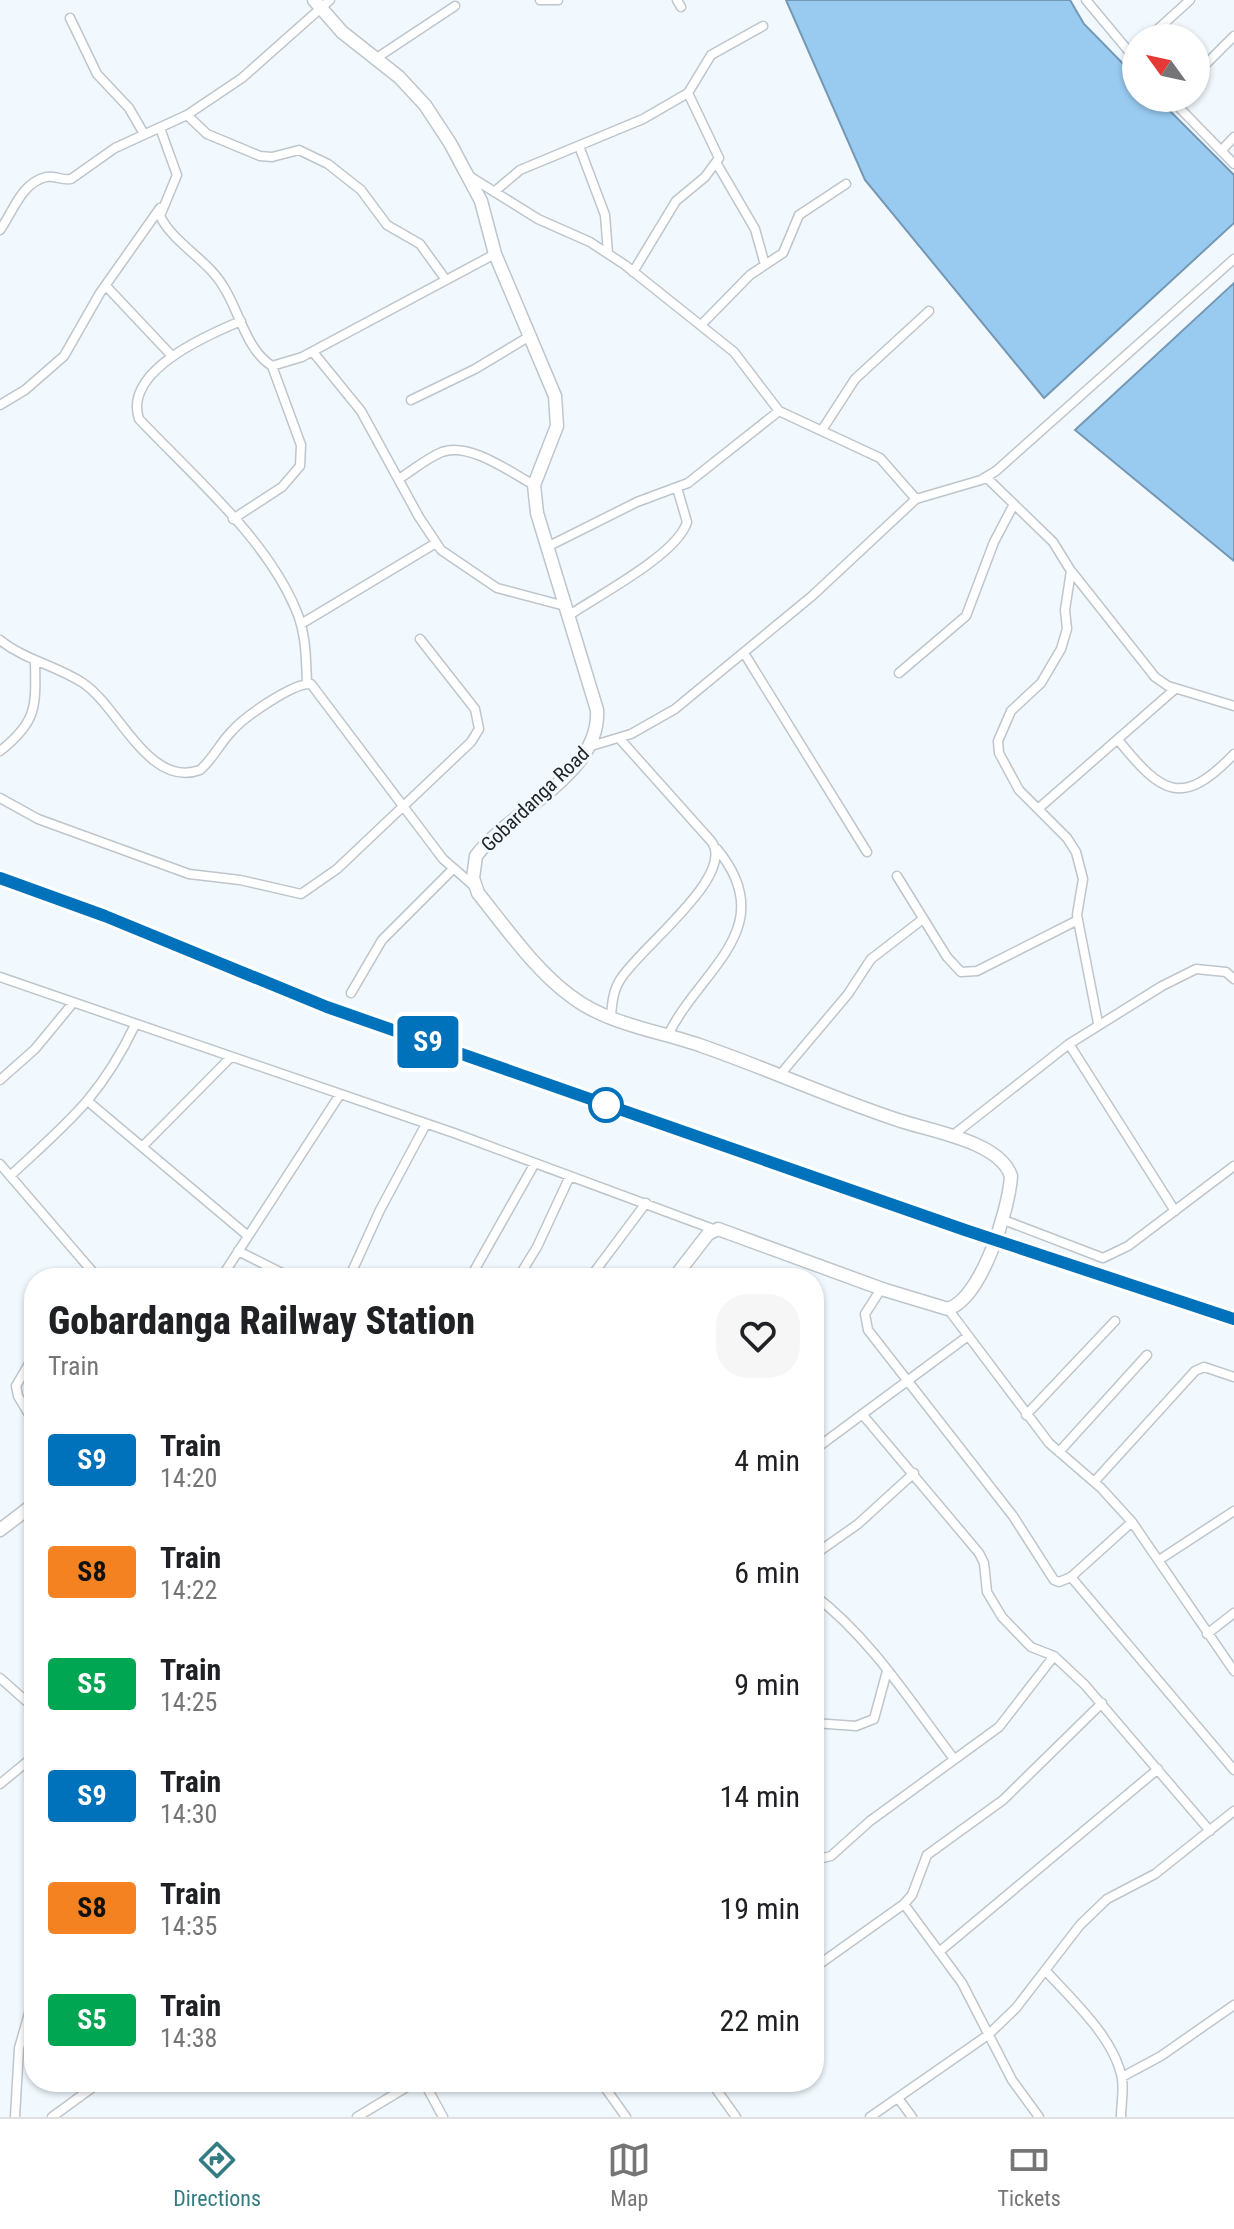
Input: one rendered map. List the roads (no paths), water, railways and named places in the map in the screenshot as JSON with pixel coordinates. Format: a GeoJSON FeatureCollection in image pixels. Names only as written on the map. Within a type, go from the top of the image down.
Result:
{"type":"FeatureCollection","features":[{"type":"Feature","properties":{"kind":"main road"},"geometry":{"type":"LineString","coordinates":[[322,3],[375,59],[425,105],[481,201],[495,254],[549,375],[558,414],[557,426],[534,485]]}},
{"type":"Feature","properties":{"kind":"main road","name":"Gobardanga Road"},"geometry":{"type":"LineString","coordinates":[[474,886],[473,868],[480,850],[546,794],[591,746],[598,723],[597,710],[547,547],[534,485]]}},
{"type":"Feature","properties":{"kind":"main road"},"geometry":{"type":"LineString","coordinates":[[474,886],[565,991],[611,1016],[839,1100],[952,1136],[993,1153],[1007,1165],[1010,1186],[1001,1219],[976,1283],[958,1306],[948,1309],[881,1289],[731,1232],[713,1229],[682,1268]]}},
{"type":"Feature","properties":{"kind":"main road"},"geometry":{"type":"LineString","coordinates":[[0,1530],[24,1512]]}},
{"type":"Feature","properties":{"kind":"street"},"geometry":{"type":"LineString","coordinates":[[540,0],[558,0]]}},
{"type":"Feature","properties":{"kind":"street"},"geometry":{"type":"LineString","coordinates":[[1163,24],[1190,0]]}},
{"type":"Feature","properties":{"kind":"street"},"geometry":{"type":"LineString","coordinates":[[1087,1],[1122,40]]}},
{"type":"Feature","properties":{"kind":"street"},"geometry":{"type":"LineString","coordinates":[[0,230],[20,196],[37,181],[47,177],[71,179],[103,155],[187,115],[265,62],[322,3]]}},
{"type":"Feature","properties":{"kind":"street"},"geometry":{"type":"LineString","coordinates":[[375,59],[455,6]]}},
{"type":"Feature","properties":{"kind":"street"},"geometry":{"type":"LineString","coordinates":[[70,18],[97,74],[129,108],[144,134]]}},
{"type":"Feature","properties":{"kind":"street"},"geometry":{"type":"LineString","coordinates":[[494,192],[520,170],[643,119],[688,93],[711,55],[763,26]]}},
{"type":"Feature","properties":{"kind":"street"},"geometry":{"type":"LineString","coordinates":[[1210,60],[1234,36]]}},
{"type":"Feature","properties":{"kind":"street"},"geometry":{"type":"LineString","coordinates":[[688,93],[718,152],[717,164],[755,229],[765,265]]}},
{"type":"Feature","properties":{"kind":"street"},"geometry":{"type":"LineString","coordinates":[[1184,112],[1234,164]]}},
{"type":"Feature","properties":{"kind":"street"},"geometry":{"type":"LineString","coordinates":[[187,115],[207,134],[260,156],[272,157],[299,150],[328,164],[355,184],[387,225],[420,244],[446,280]]}},
{"type":"Feature","properties":{"kind":"street"},"geometry":{"type":"LineString","coordinates":[[0,405],[55,367],[174,186],[177,175],[160,128]]}},
{"type":"Feature","properties":{"kind":"street"},"geometry":{"type":"LineString","coordinates":[[1221,151],[1234,137]]}},
{"type":"Feature","properties":{"kind":"street"},"geometry":{"type":"LineString","coordinates":[[579,146],[605,215],[608,253]]}},
{"type":"Feature","properties":{"kind":"street"},"geometry":{"type":"LineString","coordinates":[[633,272],[676,201],[717,164]]}},
{"type":"Feature","properties":{"kind":"street"},"geometry":{"type":"LineString","coordinates":[[469,176],[538,219],[608,253],[734,352],[779,411],[880,458],[897,473],[916,499]]}},
{"type":"Feature","properties":{"kind":"street"},"geometry":{"type":"LineString","coordinates":[[701,325],[738,286],[788,248],[799,215],[846,184]]}},
{"type":"Feature","properties":{"kind":"street"},"geometry":{"type":"LineString","coordinates":[[160,208],[163,223],[216,275],[262,360],[272,366],[282,366],[313,352],[495,254]]}},
{"type":"Feature","properties":{"kind":"street"},"geometry":{"type":"LineString","coordinates":[[591,746],[654,723],[675,709],[744,653],[916,499],[986,477],[1234,259]]}},
{"type":"Feature","properties":{"kind":"street"},"geometry":{"type":"LineString","coordinates":[[106,286],[172,356]]}},
{"type":"Feature","properties":{"kind":"street"},"geometry":{"type":"LineString","coordinates":[[822,430],[855,379],[929,311]]}},
{"type":"Feature","properties":{"kind":"street"},"geometry":{"type":"LineString","coordinates":[[241,321],[193,341],[172,356],[135,398],[139,419],[266,558],[301,624],[307,683],[322,695],[453,869],[474,886]]}},
{"type":"Feature","properties":{"kind":"street"},"geometry":{"type":"LineString","coordinates":[[411,400],[483,365],[530,336]]}},
{"type":"Feature","properties":{"kind":"street"},"geometry":{"type":"LineString","coordinates":[[313,352],[361,411],[436,543],[459,566],[497,588],[566,611],[643,566],[679,537],[687,522],[677,488]]}},
{"type":"Feature","properties":{"kind":"street"},"geometry":{"type":"LineString","coordinates":[[233,519],[282,487],[300,466],[303,456],[298,434],[272,366]]}},
{"type":"Feature","properties":{"kind":"street"},"geometry":{"type":"LineString","coordinates":[[547,547],[637,502],[677,488],[706,471],[768,416],[779,411]]}},
{"type":"Feature","properties":{"kind":"street"},"geometry":{"type":"LineString","coordinates":[[399,479],[433,456],[452,450],[487,461],[534,485]]}},
{"type":"Feature","properties":{"kind":"street"},"geometry":{"type":"LineString","coordinates":[[986,477],[1053,542],[1071,571],[1155,677],[1175,689],[1234,706]]}},
{"type":"Feature","properties":{"kind":"street"},"geometry":{"type":"LineString","coordinates":[[899,673],[966,616],[994,542],[1014,504]]}},
{"type":"Feature","properties":{"kind":"street"},"geometry":{"type":"LineString","coordinates":[[301,624],[436,543]]}},
{"type":"Feature","properties":{"kind":"street"},"geometry":{"type":"LineString","coordinates":[[1071,571],[1065,610],[1067,629],[1061,649],[1041,683],[1011,711],[998,741],[999,753],[1013,782],[1067,838],[1076,852],[1083,879],[1078,920],[1098,1023]]}},
{"type":"Feature","properties":{"kind":"street"},"geometry":{"type":"LineString","coordinates":[[0,798],[38,819],[189,874],[240,880],[290,894],[301,894],[337,869],[402,804],[471,742],[479,729],[475,709],[420,639]]}},
{"type":"Feature","properties":{"kind":"street"},"geometry":{"type":"LineString","coordinates":[[0,640],[35,662],[85,685],[152,760],[168,770],[183,773],[200,770],[241,723],[307,683]]}},
{"type":"Feature","properties":{"kind":"street"},"geometry":{"type":"LineString","coordinates":[[744,653],[867,852]]}},
{"type":"Feature","properties":{"kind":"street"},"geometry":{"type":"LineString","coordinates":[[0,751],[31,721],[35,710],[35,662]]}},
{"type":"Feature","properties":{"kind":"street"},"geometry":{"type":"LineString","coordinates":[[1039,808],[1175,689]]}},
{"type":"Feature","properties":{"kind":"street"},"geometry":{"type":"LineString","coordinates":[[619,738],[736,875],[740,920],[728,951],[668,1035]]}},
{"type":"Feature","properties":{"kind":"street"},"geometry":{"type":"LineString","coordinates":[[1119,741],[1141,769],[1167,787],[1183,790],[1210,778],[1234,754]]}},
{"type":"Feature","properties":{"kind":"street"},"geometry":{"type":"LineString","coordinates":[[611,1016],[621,978],[682,912],[710,875],[716,865],[716,848]]}},
{"type":"Feature","properties":{"kind":"street"},"geometry":{"type":"LineString","coordinates":[[351,993],[382,940],[453,869]]}},
{"type":"Feature","properties":{"kind":"street"},"geometry":{"type":"LineString","coordinates":[[897,876],[956,969],[968,973],[1078,920]]}},
{"type":"Feature","properties":{"kind":"street"},"geometry":{"type":"LineString","coordinates":[[779,1076],[848,994],[871,959],[923,919]]}},
{"type":"Feature","properties":{"kind":"street"},"geometry":{"type":"LineString","coordinates":[[952,1136],[1098,1023],[1196,969],[1226,972],[1234,978]]}},
{"type":"Feature","properties":{"kind":"street"},"geometry":{"type":"LineString","coordinates":[[0,977],[426,1124],[713,1229]]}},
{"type":"Feature","properties":{"kind":"street"},"geometry":{"type":"LineString","coordinates":[[0,1080],[35,1049],[73,1003]]}},
{"type":"Feature","properties":{"kind":"street"},"geometry":{"type":"LineString","coordinates":[[10,1176],[90,1103],[115,1067],[135,1025]]}},
{"type":"Feature","properties":{"kind":"street"},"geometry":{"type":"LineString","coordinates":[[1069,1044],[1175,1211]]}},
{"type":"Feature","properties":{"kind":"street"},"geometry":{"type":"LineString","coordinates":[[143,1146],[230,1058]]}},
{"type":"Feature","properties":{"kind":"street"},"geometry":{"type":"LineString","coordinates":[[227,1268],[339,1096]]}},
{"type":"Feature","properties":{"kind":"street"},"geometry":{"type":"LineString","coordinates":[[90,1103],[248,1236]]}},
{"type":"Feature","properties":{"kind":"street"},"geometry":{"type":"LineString","coordinates":[[354,1268],[380,1210],[426,1124]]}},
{"type":"Feature","properties":{"kind":"street"},"geometry":{"type":"LineString","coordinates":[[476,1268],[535,1163]]}},
{"type":"Feature","properties":{"kind":"street"},"geometry":{"type":"LineString","coordinates":[[0,1164],[89,1268]]}},
{"type":"Feature","properties":{"kind":"street"},"geometry":{"type":"LineString","coordinates":[[1001,1219],[1103,1258],[1128,1246],[1234,1166]]}},
{"type":"Feature","properties":{"kind":"street"},"geometry":{"type":"LineString","coordinates":[[524,1268],[570,1176]]}},
{"type":"Feature","properties":{"kind":"street"},"geometry":{"type":"LineString","coordinates":[[597,1268],[646,1203]]}},
{"type":"Feature","properties":{"kind":"street"},"geometry":{"type":"LineString","coordinates":[[238,1251],[272,1268]]}},
{"type":"Feature","properties":{"kind":"street"},"geometry":{"type":"LineString","coordinates":[[881,1289],[869,1306],[865,1322],[874,1339],[909,1378],[1013,1516],[1049,1576],[1059,1582],[1071,1577],[1132,1522]]}},
{"type":"Feature","properties":{"kind":"street"},"geometry":{"type":"LineString","coordinates":[[948,1309],[1026,1415],[1059,1452],[1094,1482],[1132,1522],[1234,1671]]}},
{"type":"Feature","properties":{"kind":"street"},"geometry":{"type":"LineString","coordinates":[[1026,1415],[1115,1321]]}},
{"type":"Feature","properties":{"kind":"street"},"geometry":{"type":"LineString","coordinates":[[824,1442],[968,1336]]}},
{"type":"Feature","properties":{"kind":"street"},"geometry":{"type":"LineString","coordinates":[[1059,1452],[1147,1355]]}},
{"type":"Feature","properties":{"kind":"street"},"geometry":{"type":"LineString","coordinates":[[1094,1482],[1195,1371],[1204,1367],[1234,1377]]}},
{"type":"Feature","properties":{"kind":"street"},"geometry":{"type":"LineString","coordinates":[[24,1372],[16,1386],[24,1406]]}},
{"type":"Feature","properties":{"kind":"street"},"geometry":{"type":"LineString","coordinates":[[862,1414],[979,1553],[984,1563],[987,1592],[1002,1617],[1031,1647],[1054,1656],[1102,1703],[1210,1831]]}},
{"type":"Feature","properties":{"kind":"street"},"geometry":{"type":"LineString","coordinates":[[824,1548],[858,1524],[914,1473]]}},
{"type":"Feature","properties":{"kind":"street"},"geometry":{"type":"LineString","coordinates":[[1159,1560],[1234,1511]]}},
{"type":"Feature","properties":{"kind":"street"},"geometry":{"type":"LineString","coordinates":[[1071,1577],[1234,1770]]}},
{"type":"Feature","properties":{"kind":"street"},"geometry":{"type":"LineString","coordinates":[[824,1604],[887,1671],[954,1759]]}},
{"type":"Feature","properties":{"kind":"street"},"geometry":{"type":"LineString","coordinates":[[1207,1634],[1234,1613]]}},
{"type":"Feature","properties":{"kind":"street"},"geometry":{"type":"LineString","coordinates":[[824,1858],[831,1856],[870,1821],[999,1727],[1054,1656]]}},
{"type":"Feature","properties":{"kind":"street"},"geometry":{"type":"LineString","coordinates":[[824,1724],[856,1726],[874,1719],[887,1671]]}},
{"type":"Feature","properties":{"kind":"street"},"geometry":{"type":"LineString","coordinates":[[0,1678],[24,1699]]}},
{"type":"Feature","properties":{"kind":"street"},"geometry":{"type":"LineString","coordinates":[[824,1961],[904,1904],[912,1895],[927,1855],[1003,1800],[1102,1703]]}},
{"type":"Feature","properties":{"kind":"street"},"geometry":{"type":"LineString","coordinates":[[0,1784],[24,1764]]}},
{"type":"Feature","properties":{"kind":"street"},"geometry":{"type":"LineString","coordinates":[[939,1952],[1158,1769]]}},
{"type":"Feature","properties":{"kind":"street"},"geometry":{"type":"LineString","coordinates":[[870,2117],[988,2035],[1080,1925],[1107,1899],[1155,1874],[1234,1811]]}},
{"type":"Feature","properties":{"kind":"street"},"geometry":{"type":"LineString","coordinates":[[904,1904],[962,1983],[1012,2080],[1039,2117]]}},
{"type":"Feature","properties":{"kind":"street"},"geometry":{"type":"LineString","coordinates":[[1045,1970],[1093,2026],[1122,2077],[1119,2116]]}},
{"type":"Feature","properties":{"kind":"street"},"geometry":{"type":"LineString","coordinates":[[1122,2077],[1161,2056],[1234,2005]]}},
{"type":"Feature","properties":{"kind":"street"},"geometry":{"type":"LineString","coordinates":[[15,2117],[19,2048],[24,2031]]}},
{"type":"Feature","properties":{"kind":"street"},"geometry":{"type":"LineString","coordinates":[[52,2117],[86,2092]]}},
{"type":"Feature","properties":{"kind":"street"},"geometry":{"type":"LineString","coordinates":[[357,2117],[396,2092]]}},
{"type":"Feature","properties":{"kind":"street"},"geometry":{"type":"LineString","coordinates":[[429,2092],[443,2117]]}},
{"type":"Feature","properties":{"kind":"street"},"geometry":{"type":"LineString","coordinates":[[608,2092],[626,2117]]}},
{"type":"Feature","properties":{"kind":"street"},"geometry":{"type":"LineString","coordinates":[[718,2092],[736,2117]]}},
{"type":"Feature","properties":{"kind":"street"},"geometry":{"type":"LineString","coordinates":[[898,2098],[912,2117]]}},
{"type":"Feature","properties":{"kind":"water"},"geometry":{"type":"Polygon","coordinates":[[[786,0],[1070,0],[1084,24],[1122,63],[1122,112],[1171,112],[1234,175],[1234,223],[1044,398],[865,180],[786,0]]]}},
{"type":"Feature","properties":{"kind":"water"},"geometry":{"type":"Polygon","coordinates":[[[1234,283],[1234,561],[1075,430],[1234,283]]]}},
{"type":"Feature","properties":{"kind":"railway"},"geometry":{"type":"LineString","coordinates":[[0,878],[105,916],[327,1007],[995,1240],[1234,1319]]}},
{"type":"Feature","properties":{"kind":"train","name":"S9"},"geometry":{"type":"LineString","coordinates":[[0,878],[105,916],[327,1007],[965,1230],[1234,1319]]}}]}
